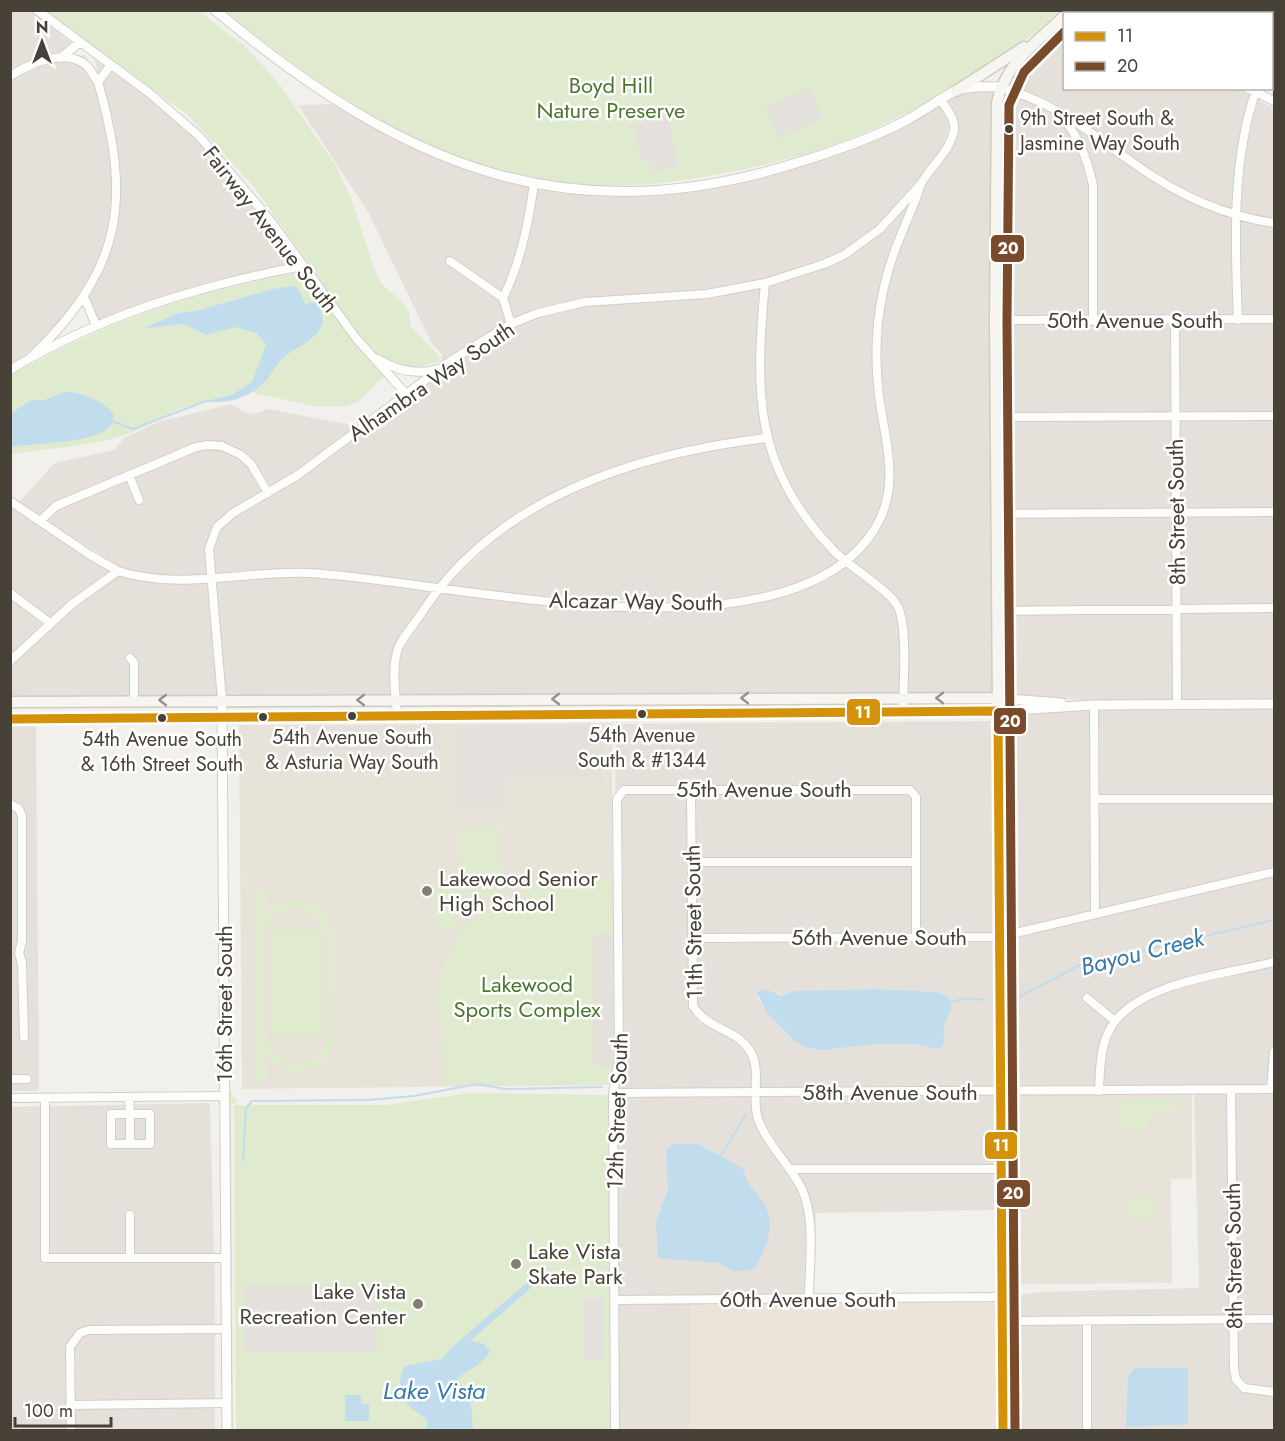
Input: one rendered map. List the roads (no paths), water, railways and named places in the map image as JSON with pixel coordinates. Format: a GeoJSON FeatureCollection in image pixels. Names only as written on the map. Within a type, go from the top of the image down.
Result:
{"type":"FeatureCollection","features":[{"type":"Feature","properties":{"kind":"main road"},"geometry":{"type":"LineString","coordinates":[[10,719],[998,711],[995,320],[996,135],[1000,87],[1018,59],[1063,17]]}},
{"type":"Feature","properties":{"kind":"main road"},"geometry":{"type":"LineString","coordinates":[[956,91],[1040,38]]}},
{"type":"Feature","properties":{"kind":"main road"},"geometry":{"type":"LineString","coordinates":[[10,702],[998,698]]}},
{"type":"Feature","properties":{"kind":"street","name":"Fairway Avenue South"},"geometry":{"type":"LineString","coordinates":[[37,10],[148,92],[199,136],[263,211],[302,266],[371,355],[407,395]]}},
{"type":"Feature","properties":{"kind":"street"},"geometry":{"type":"LineString","coordinates":[[215,10],[303,77],[402,139],[456,162],[534,184],[614,194],[658,192],[736,180],[790,166],[860,141],[902,123],[956,91],[1000,87],[1039,100],[1086,127],[1164,183],[1236,215],[1275,223]]}},
{"type":"Feature","properties":{"kind":"street"},"geometry":{"type":"LineString","coordinates":[[60,58],[79,43]]}},
{"type":"Feature","properties":{"kind":"street"},"geometry":{"type":"LineString","coordinates":[[10,76],[52,57],[72,58],[87,66],[98,82],[115,151],[117,202],[106,251],[84,297],[51,338],[30,358]]}},
{"type":"Feature","properties":{"kind":"street"},"geometry":{"type":"LineString","coordinates":[[98,82],[110,66]]}},
{"type":"Feature","properties":{"kind":"street"},"geometry":{"type":"LineString","coordinates":[[1238,320],[1236,215],[1244,145],[1256,91],[1275,101]]}},
{"type":"Feature","properties":{"kind":"street","name":"Alcazar Way South"},"geometry":{"type":"LineString","coordinates":[[210,578],[245,574],[309,573],[563,602],[697,606],[772,596],[812,582],[845,563],[875,529],[884,511],[888,494],[891,458],[879,391],[878,321],[891,256],[921,183],[946,148],[954,130],[950,113],[941,101]]}},
{"type":"Feature","properties":{"kind":"street"},"geometry":{"type":"LineString","coordinates":[[1053,108],[1078,138],[1089,168],[1093,207],[1093,321]]}},
{"type":"Feature","properties":{"kind":"street","name":"Alhambra Way South"},"geometry":{"type":"LineString","coordinates":[[210,578],[209,549],[217,527],[233,513],[298,475],[442,368],[511,324],[538,313],[585,303],[707,294],[765,283],[844,255],[880,229],[921,183]]}},
{"type":"Feature","properties":{"kind":"street"},"geometry":{"type":"LineString","coordinates":[[503,298],[518,266],[524,245],[534,184]]}},
{"type":"Feature","properties":{"kind":"street"},"geometry":{"type":"LineString","coordinates":[[450,261],[503,298],[511,324]]}},
{"type":"Feature","properties":{"kind":"street"},"geometry":{"type":"LineString","coordinates":[[10,370],[96,326],[142,307],[208,286],[302,266]]}},
{"type":"Feature","properties":{"kind":"street"},"geometry":{"type":"LineString","coordinates":[[765,283],[758,377],[767,438],[782,477],[806,519],[845,563],[891,598],[898,607],[902,626],[903,712]]}},
{"type":"Feature","properties":{"kind":"street"},"geometry":{"type":"LineString","coordinates":[[84,297],[96,326]]}},
{"type":"Feature","properties":{"kind":"street","name":"50th Avenue South"},"geometry":{"type":"LineString","coordinates":[[995,320],[1275,319]]}},
{"type":"Feature","properties":{"kind":"street","name":"8th Street South"},"geometry":{"type":"LineString","coordinates":[[1175,320],[1177,705]]}},
{"type":"Feature","properties":{"kind":"street"},"geometry":{"type":"LineString","coordinates":[[371,355],[399,369],[422,372],[442,368]]}},
{"type":"Feature","properties":{"kind":"street"},"geometry":{"type":"LineString","coordinates":[[996,417],[1275,416]]}},
{"type":"Feature","properties":{"kind":"street"},"geometry":{"type":"LineString","coordinates":[[397,715],[396,654],[437,589],[509,524],[568,490],[629,467],[678,452],[767,438]]}},
{"type":"Feature","properties":{"kind":"street"},"geometry":{"type":"LineString","coordinates":[[41,520],[56,506],[196,447],[222,446],[232,449],[250,464],[268,493]]}},
{"type":"Feature","properties":{"kind":"street"},"geometry":{"type":"LineString","coordinates":[[129,475],[139,500]]}},
{"type":"Feature","properties":{"kind":"street"},"geometry":{"type":"LineString","coordinates":[[10,501],[118,571],[159,581],[210,578]]}},
{"type":"Feature","properties":{"kind":"street"},"geometry":{"type":"LineString","coordinates":[[997,514],[1275,512]]}},
{"type":"Feature","properties":{"kind":"street"},"geometry":{"type":"LineString","coordinates":[[10,661],[50,623],[118,571]]}},
{"type":"Feature","properties":{"kind":"street","name":"16th Street South"},"geometry":{"type":"LineString","coordinates":[[210,578],[222,700],[227,1431]]}},
{"type":"Feature","properties":{"kind":"street"},"geometry":{"type":"LineString","coordinates":[[10,593],[50,623]]}},
{"type":"Feature","properties":{"kind":"street"},"geometry":{"type":"LineString","coordinates":[[997,611],[1275,608]]}},
{"type":"Feature","properties":{"kind":"street"},"geometry":{"type":"LineString","coordinates":[[130,658],[134,663],[134,700]]}},
{"type":"Feature","properties":{"kind":"street"},"geometry":{"type":"LineString","coordinates":[[998,698],[1094,705]]}},
{"type":"Feature","properties":{"kind":"street"},"geometry":{"type":"LineString","coordinates":[[615,699],[615,715]]}},
{"type":"Feature","properties":{"kind":"street"},"geometry":{"type":"LineString","coordinates":[[1003,1431],[998,711],[1094,705],[1275,704]]}},
{"type":"Feature","properties":{"kind":"street"},"geometry":{"type":"LineString","coordinates":[[1094,705],[1095,914]]}},
{"type":"Feature","properties":{"kind":"street","name":"55th Avenue South"},"geometry":{"type":"LineString","coordinates":[[620,793],[624,790],[910,790],[916,798],[915,862]]}},
{"type":"Feature","properties":{"kind":"street","name":"11th Street South"},"geometry":{"type":"LineString","coordinates":[[691,790],[693,1006],[701,1018],[737,1038],[751,1052],[755,1067],[755,1092],[759,1121],[801,1189],[809,1214],[809,1299]]}},
{"type":"Feature","properties":{"kind":"street","name":"12th Street South"},"geometry":{"type":"LineString","coordinates":[[615,1431],[613,1093],[620,1059],[617,799],[620,793]]}},
{"type":"Feature","properties":{"kind":"street"},"geometry":{"type":"LineString","coordinates":[[1096,799],[1275,799]]}},
{"type":"Feature","properties":{"kind":"street"},"geometry":{"type":"LineString","coordinates":[[10,804],[19,809],[22,816],[22,941],[15,954],[22,963],[24,1037]]}},
{"type":"Feature","properties":{"kind":"street"},"geometry":{"type":"LineString","coordinates":[[692,862],[915,862],[916,936]]}},
{"type":"Feature","properties":{"kind":"street","name":"56th Avenue South"},"geometry":{"type":"LineString","coordinates":[[692,938],[999,937],[1275,872]]}},
{"type":"Feature","properties":{"kind":"street"},"geometry":{"type":"LineString","coordinates":[[1099,1091],[1101,1057],[1115,1021],[1145,996],[1163,988],[1275,962]]}},
{"type":"Feature","properties":{"kind":"street"},"geometry":{"type":"LineString","coordinates":[[1087,998],[1115,1021]]}},
{"type":"Feature","properties":{"kind":"street"},"geometry":{"type":"LineString","coordinates":[[1273,1089],[1275,1052]]}},
{"type":"Feature","properties":{"kind":"street"},"geometry":{"type":"LineString","coordinates":[[10,1079],[27,1079]]}},
{"type":"Feature","properties":{"kind":"street","name":"58th Avenue South"},"geometry":{"type":"LineString","coordinates":[[613,1093],[1273,1089]]}},
{"type":"Feature","properties":{"kind":"street","name":"8th Street South"},"geometry":{"type":"LineString","coordinates":[[1231,1090],[1233,1319],[1236,1379],[1244,1388],[1251,1391],[1275,1392]]}},
{"type":"Feature","properties":{"kind":"street"},"geometry":{"type":"LineString","coordinates":[[10,1098],[225,1096]]}},
{"type":"Feature","properties":{"kind":"street"},"geometry":{"type":"LineString","coordinates":[[129,1097],[130,1144]]}},
{"type":"Feature","properties":{"kind":"street"},"geometry":{"type":"LineString","coordinates":[[45,1098],[45,1258],[226,1258]]}},
{"type":"Feature","properties":{"kind":"street"},"geometry":{"type":"LineString","coordinates":[[111,1114],[130,1114],[150,1114],[150,1144],[111,1144],[111,1114]]}},
{"type":"Feature","properties":{"kind":"street"},"geometry":{"type":"LineString","coordinates":[[790,1169],[1000,1169]]}},
{"type":"Feature","properties":{"kind":"street"},"geometry":{"type":"LineString","coordinates":[[130,1215],[130,1258]]}},
{"type":"Feature","properties":{"kind":"street","name":"60th Avenue South"},"geometry":{"type":"LineString","coordinates":[[615,1300],[1001,1298]]}},
{"type":"Feature","properties":{"kind":"street"},"geometry":{"type":"LineString","coordinates":[[1001,1321],[1275,1319]]}},
{"type":"Feature","properties":{"kind":"street"},"geometry":{"type":"LineString","coordinates":[[1087,1320],[1088,1431]]}},
{"type":"Feature","properties":{"kind":"street"},"geometry":{"type":"LineString","coordinates":[[71,1431],[70,1347],[80,1333],[89,1330],[227,1329]]}},
{"type":"Feature","properties":{"kind":"street"},"geometry":{"type":"LineString","coordinates":[[70,1405],[227,1403]]}},
{"type":"Feature","properties":{"kind":"water"},"geometry":{"type":"Polygon","coordinates":[[[293,286],[299,290],[305,304],[316,302],[320,306],[323,324],[309,341],[280,361],[262,385],[240,398],[223,402],[206,401],[232,395],[252,382],[266,345],[257,333],[235,327],[206,335],[184,324],[144,328],[179,313],[196,311],[273,289],[293,286]]]}},
{"type":"Feature","properties":{"kind":"water"},"geometry":{"type":"Polygon","coordinates":[[[65,392],[85,395],[103,404],[113,413],[112,424],[103,432],[89,437],[11,447],[11,413],[32,400],[44,400],[65,392]]]}},
{"type":"Feature","properties":{"kind":"water"},"geometry":{"type":"Polygon","coordinates":[[[765,989],[782,996],[794,991],[877,989],[937,992],[948,997],[952,1007],[945,1024],[943,1046],[937,1049],[916,1044],[878,1044],[823,1050],[806,1048],[793,1040],[766,1012],[757,993],[765,989]]]}},
{"type":"Feature","properties":{"kind":"water"},"geometry":{"type":"Polygon","coordinates":[[[673,1144],[699,1144],[744,1169],[748,1183],[764,1203],[770,1222],[764,1250],[754,1269],[735,1272],[718,1263],[658,1258],[656,1221],[668,1189],[666,1151],[673,1144]]]}},
{"type":"Feature","properties":{"kind":"water","name":"Lake Vista"},"geometry":{"type":"Polygon","coordinates":[[[544,1268],[549,1272],[470,1341],[484,1344],[490,1351],[483,1361],[458,1379],[471,1403],[473,1430],[423,1430],[427,1427],[426,1419],[410,1407],[402,1392],[400,1381],[405,1366],[442,1359],[451,1348],[544,1268]]]}},
{"type":"Feature","properties":{"kind":"water"},"geometry":{"type":"Polygon","coordinates":[[[1135,1368],[1188,1368],[1188,1424],[1126,1427],[1128,1376],[1135,1368]]]}},
{"type":"Feature","properties":{"kind":"water"},"geometry":{"type":"Polygon","coordinates":[[[345,1395],[361,1395],[361,1404],[369,1404],[369,1421],[345,1421],[345,1395]]]}},
{"type":"Feature","properties":{"kind":"waterway"},"geometry":{"type":"LineString","coordinates":[[114,422],[133,429],[206,401]]}},
{"type":"Feature","properties":{"kind":"waterway","name":"Bayou Creek"},"geometry":{"type":"LineString","coordinates":[[1015,999],[1080,965],[1274,920]]}},
{"type":"Feature","properties":{"kind":"waterway","name":"Bayou Creek"},"geometry":{"type":"LineString","coordinates":[[950,1002],[966,998],[984,1000]]}},
{"type":"Feature","properties":{"kind":"waterway"},"geometry":{"type":"LineString","coordinates":[[243,1160],[246,1108],[252,1101],[367,1100],[414,1096],[477,1084],[505,1089],[602,1087]]}},
{"type":"Feature","properties":{"kind":"waterway","name":"Bayou Creek"},"geometry":{"type":"LineString","coordinates":[[721,1156],[746,1114]]}},
{"type":"Feature","properties":{"kind":"place","name":"9th Street South & Jasmine Way South"},"geometry":{"type":"Point","coordinates":[1009,129]}},
{"type":"Feature","properties":{"kind":"place","name":"54th Avenue South & #1344"},"geometry":{"type":"Point","coordinates":[642,714]}},
{"type":"Feature","properties":{"kind":"place","name":"54th Avenue South & Asturia Way South"},"geometry":{"type":"Point","coordinates":[352,716]}},
{"type":"Feature","properties":{"kind":"place","name":"54th Avenue South & 16th Street South"},"geometry":{"type":"Point","coordinates":[162,718]}},
{"type":"Feature","properties":{"kind":"place","name":"Lakewood Senior High School"},"geometry":{"type":"Point","coordinates":[427,891]}},
{"type":"Feature","properties":{"kind":"place","name":"Lake Vista Skate Park"},"geometry":{"type":"Point","coordinates":[516,1264]}},
{"type":"Feature","properties":{"kind":"place","name":"Lake Vista Recreation Center"},"geometry":{"type":"Point","coordinates":[418,1304]}},
{"type":"Feature","properties":{"kind":"park label","name":"Boyd Hill Nature Preserve"},"geometry":{"type":"Point","coordinates":[611,98]}},
{"type":"Feature","properties":{"kind":"park label","name":"Lakewood Sports Complex"},"geometry":{"type":"Point","coordinates":[527,996]}}]}
